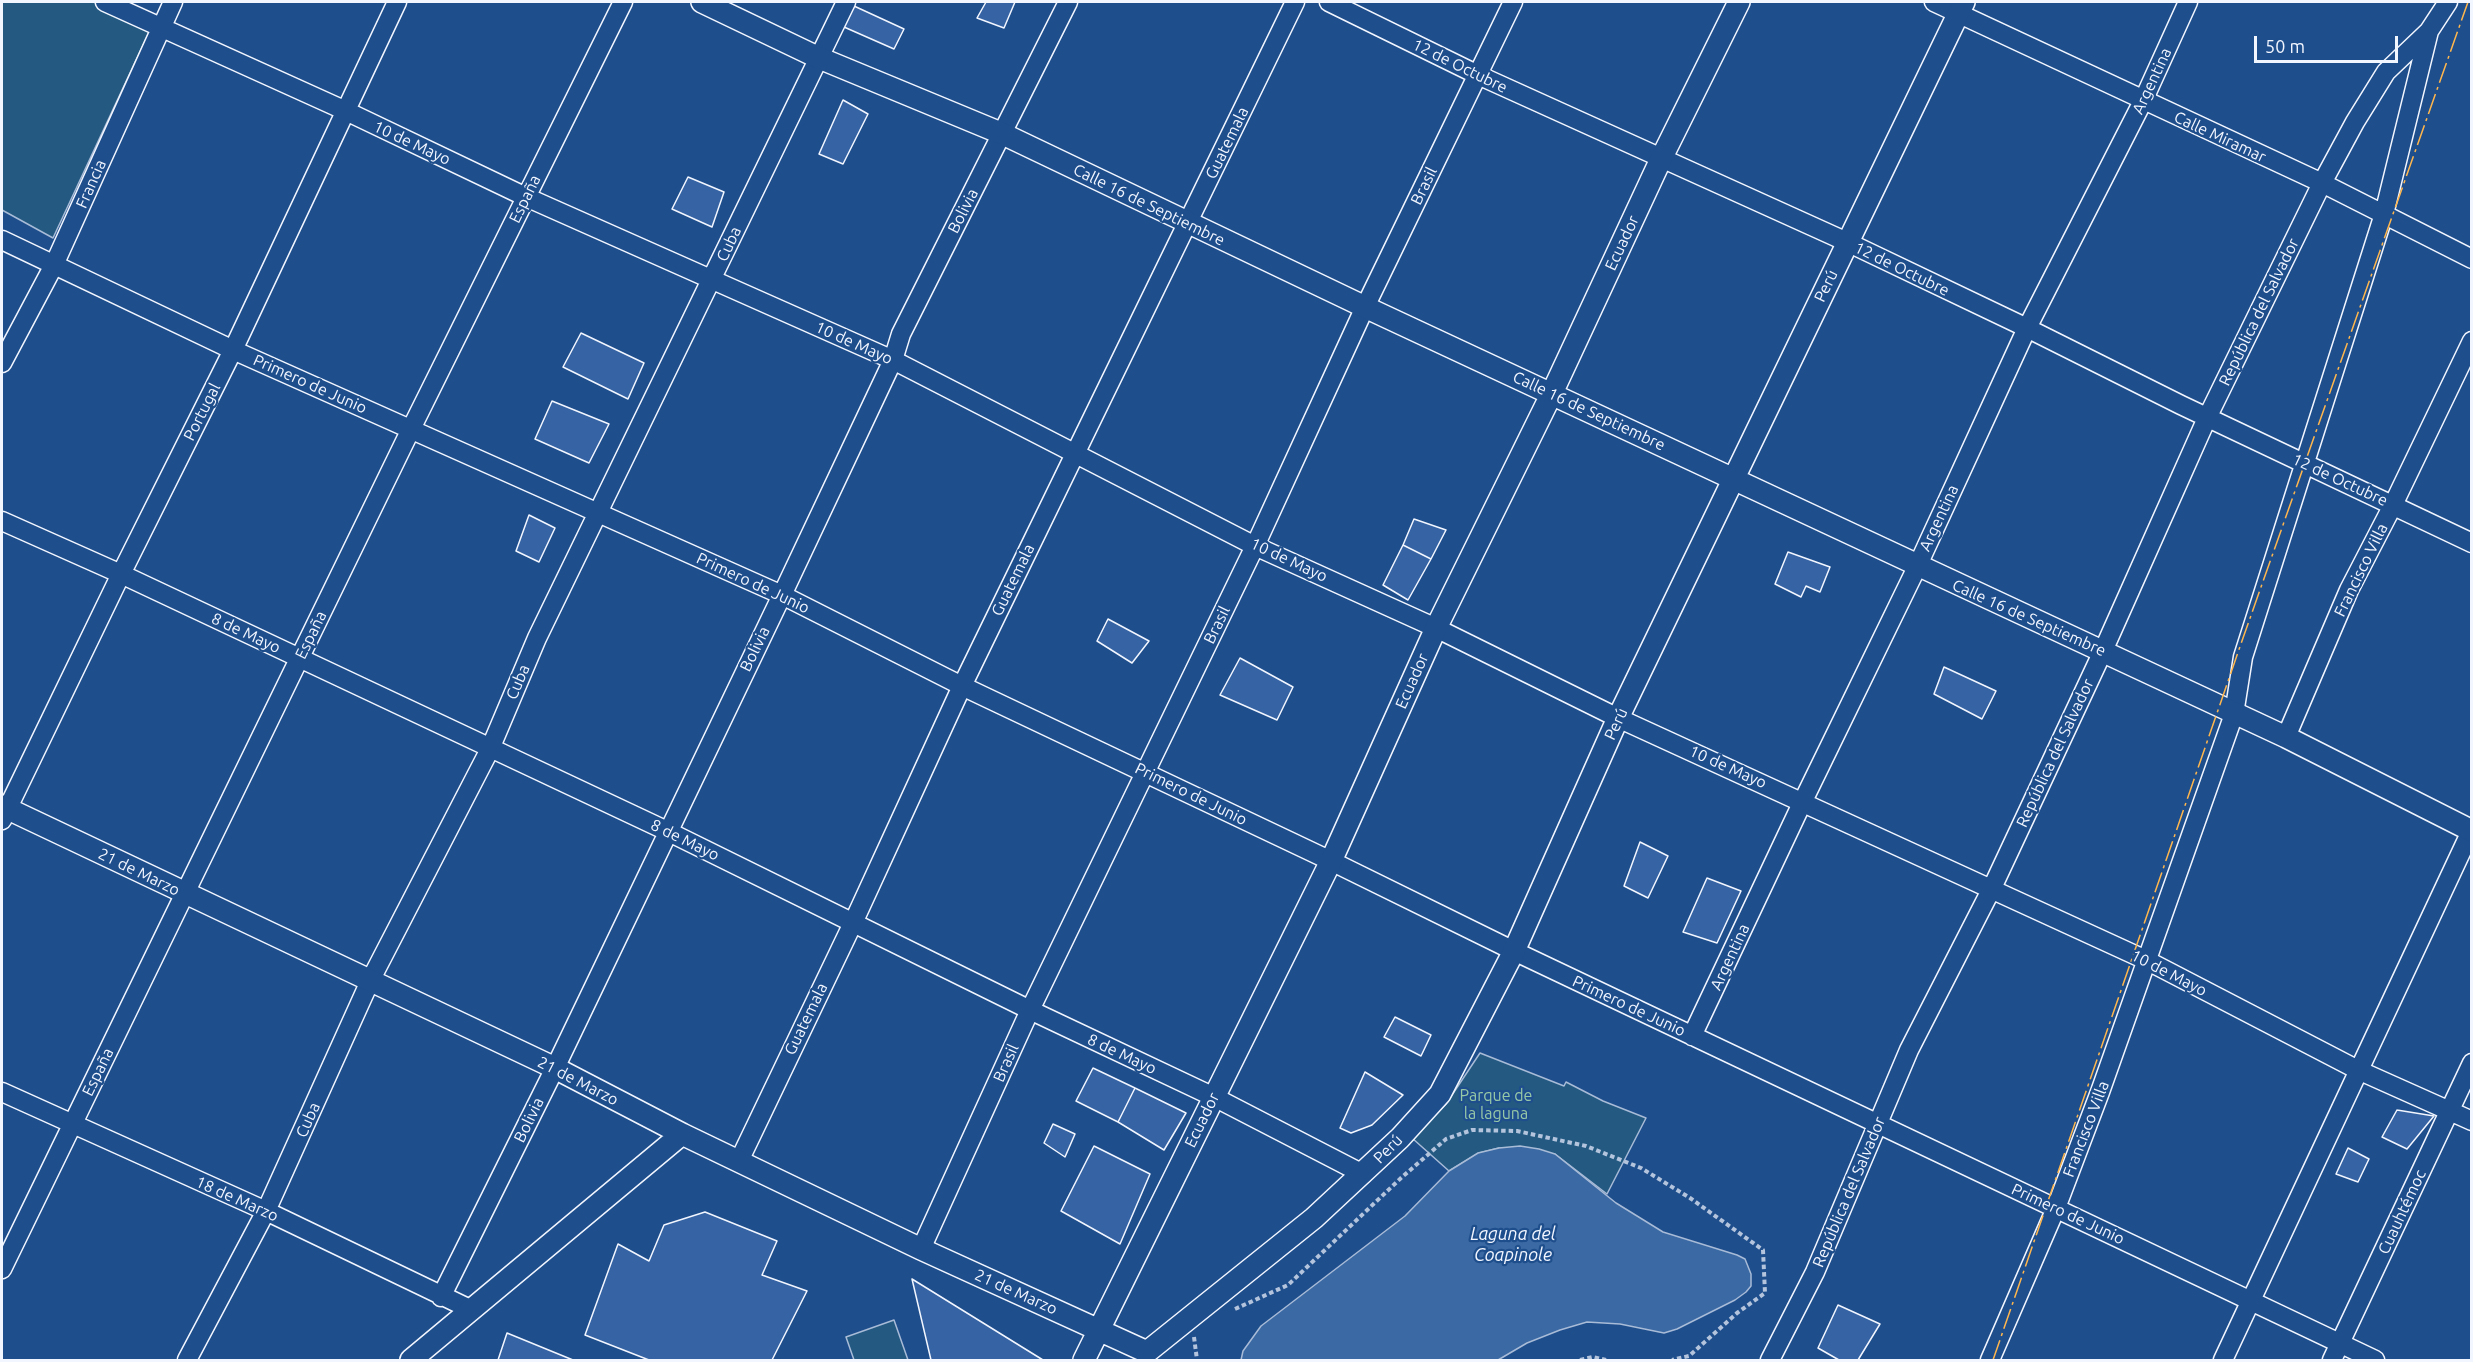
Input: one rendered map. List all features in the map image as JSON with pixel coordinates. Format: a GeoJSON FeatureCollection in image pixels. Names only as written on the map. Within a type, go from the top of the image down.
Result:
{"type":"FeatureCollection","features":[{"type":"Feature","properties":{"kind":"street","name":"10 de Mayo"},"geometry":{"type":"LineString","coordinates":[[105,2],[346,111],[526,197],[892,360],[1256,546],[1436,628],[1618,718],[2148,961],[2358,1070],[2472,1121]]}},
{"type":"Feature","properties":{"kind":"street","name":"Francia"},"geometry":{"type":"LineString","coordinates":[[2,363],[54,265],[173,2]]}},
{"type":"Feature","properties":{"kind":"street","name":"Portugal"},"geometry":{"type":"LineString","coordinates":[[3,812],[233,350],[397,2]]}},
{"type":"Feature","properties":{"kind":"street","name":"España"},"geometry":{"type":"LineString","coordinates":[[2,1269],[411,429],[623,2]]}},
{"type":"Feature","properties":{"kind":"street","name":"Calle 16 de Septiembre"},"geometry":{"type":"LineString","coordinates":[[702,2],[818,57],[1003,134],[1188,224],[1552,393],[1917,567],[2286,737],[2471,830]]}},
{"type":"Feature","properties":{"kind":"street","name":"Cuba"},"geometry":{"type":"LineString","coordinates":[[187,1360],[266,1211],[370,981],[490,749],[537,638],[846,2]]}},
{"type":"Feature","properties":{"kind":"street","name":"Bolivia"},"geometry":{"type":"LineString","coordinates":[[441,1297],[555,1068],[782,595],[892,360],[901,334],[1068,2]]}},
{"type":"Feature","properties":{"kind":"street","name":"Guatemala"},"geometry":{"type":"LineString","coordinates":[[739,1161],[853,923],[962,686],[1295,2]]}},
{"type":"Feature","properties":{"kind":"street","name":"12 de Octubre"},"geometry":{"type":"LineString","coordinates":[[1329,2],[1478,75],[1847,242],[2207,418],[2472,543]]}},
{"type":"Feature","properties":{"kind":"street","name":"Brasil"},"geometry":{"type":"LineString","coordinates":[[921,1250],[1030,1010],[1256,546],[1365,307],[1513,2]]}},
{"type":"Feature","properties":{"kind":"street","name":"Ecuador"},"geometry":{"type":"LineString","coordinates":[[1084,1360],[1330,861],[1436,628],[1552,393],[1661,159],[1739,2]]}},
{"type":"Feature","properties":{"kind":"street","name":"Calle Miramar"},"geometry":{"type":"LineString","coordinates":[[1934,2],[1961,8],[2143,101],[2322,183],[2472,259]]}},
{"type":"Feature","properties":{"kind":"street","name":"Argentina"},"geometry":{"type":"LineString","coordinates":[[1692,1036],[1917,567],[2027,328],[2143,101],[2188,2]]}},
{"type":"Feature","properties":{"kind":"street","name":"República del Salvador"},"geometry":{"type":"LineString","coordinates":[[1774,1359],[1815,1272],[1909,1050],[1992,888],[2103,651],[2207,418],[2322,183],[2355,122],[2386,72],[2429,31],[2448,2]]}},
{"type":"Feature","properties":{"kind":"street","name":"Perú"},"geometry":{"type":"LineString","coordinates":[[1148,1356],[1314,1218],[1363,1174],[1440,1094],[1514,951],[1618,718],[1961,8]]}},
{"type":"Feature","properties":{"kind":"street","name":"Francisco Villa"},"geometry":{"type":"LineString","coordinates":[[1990,1360],[2056,1208],[2148,961],[2234,714],[2243,657],[2384,214],[2429,31]]}},
{"type":"Feature","properties":{"kind":"street","name":"Primero de Junio"},"geometry":{"type":"LineString","coordinates":[[2,240],[233,350],[782,595],[962,686],[1878,1125],[2375,1360]]}},
{"type":"Feature","properties":{"kind":"street","name":"Francisco Villa"},"geometry":{"type":"LineString","coordinates":[[2286,737],[2349,591],[2472,341]]}},
{"type":"Feature","properties":{"kind":"street","name":"8 de Mayo"},"geometry":{"type":"LineString","coordinates":[[2,520],[667,831],[1030,1010],[1214,1097],[1363,1174]]}},
{"type":"Feature","properties":{"kind":"street","name":"21 de Marzo"},"geometry":{"type":"LineString","coordinates":[[3,812],[185,894],[555,1068],[682,1134],[921,1250],[1099,1330],[1148,1356]]}},
{"type":"Feature","properties":{"kind":"street"},"geometry":{"type":"LineString","coordinates":[[2223,1360],[2471,830]]}},
{"type":"Feature","properties":{"kind":"street","name":"Cuauhtémoc"},"geometry":{"type":"LineString","coordinates":[[2332,1360],[2472,1063]]}},
{"type":"Feature","properties":{"kind":"street","name":"18 de Marzo"},"geometry":{"type":"LineString","coordinates":[[2,1092],[266,1211],[472,1310]]}},
{"type":"Feature","properties":{"kind":"street"},"geometry":{"type":"LineString","coordinates":[[411,1360],[682,1134]]}},
{"type":"Feature","properties":{"kind":"path"},"geometry":{"type":"LineString","coordinates":[[1233,1310],[1288,1285],[1401,1178],[1446,1139],[1472,1130],[1517,1131],[1586,1146],[1641,1168],[1690,1198],[1763,1250],[1765,1293],[1689,1356],[1672,1360]]}},
{"type":"Feature","properties":{"kind":"path"},"geometry":{"type":"LineString","coordinates":[[1193,1333],[1197,1360]]}},
{"type":"Feature","properties":{"kind":"path"},"geometry":{"type":"LineString","coordinates":[[1580,1360],[1593,1357],[1606,1360]]}},
{"type":"Feature","properties":{"kind":"green space"},"geometry":{"type":"Polygon","coordinates":[[[2,2],[94,2],[151,28],[53,238],[2,210],[2,2]]]}},
{"type":"Feature","properties":{"kind":"green space","name":"Parque de la laguna"},"geometry":{"type":"Polygon","coordinates":[[[1480,1053],[1564,1086],[1566,1082],[1603,1101],[1646,1118],[1607,1194],[1555,1154],[1499,1148],[1479,1153],[1449,1171],[1412,1138],[1446,1104],[1480,1053]]]}},
{"type":"Feature","properties":{"kind":"green space"},"geometry":{"type":"Polygon","coordinates":[[[894,1320],[908,1360],[854,1360],[846,1337],[894,1320]]]}},
{"type":"Feature","properties":{"kind":"water","name":"Laguna del Coapinole"},"geometry":{"type":"Polygon","coordinates":[[[1520,1146],[1555,1154],[1616,1203],[1663,1232],[1745,1259],[1751,1274],[1751,1286],[1735,1300],[1677,1329],[1664,1333],[1620,1324],[1587,1322],[1527,1343],[1498,1360],[1241,1360],[1243,1351],[1261,1326],[1405,1216],[1449,1171],[1478,1153],[1520,1146]]]}},
{"type":"Feature","properties":{"kind":"building"},"geometry":{"type":"Polygon","coordinates":[[[986,2],[1015,2],[1004,28],[977,18],[986,2]]]}},
{"type":"Feature","properties":{"kind":"building"},"geometry":{"type":"Polygon","coordinates":[[[854,6],[904,29],[894,49],[844,27],[854,6]]]}},
{"type":"Feature","properties":{"kind":"building"},"geometry":{"type":"Polygon","coordinates":[[[843,100],[868,114],[843,164],[819,154],[843,100]]]}},
{"type":"Feature","properties":{"kind":"building"},"geometry":{"type":"Polygon","coordinates":[[[688,177],[724,192],[712,227],[672,209],[688,177]]]}},
{"type":"Feature","properties":{"kind":"building"},"geometry":{"type":"Polygon","coordinates":[[[581,333],[644,363],[628,399],[563,367],[581,333]]]}},
{"type":"Feature","properties":{"kind":"building"},"geometry":{"type":"Polygon","coordinates":[[[552,401],[609,424],[589,463],[535,439],[552,401]]]}},
{"type":"Feature","properties":{"kind":"building"},"geometry":{"type":"Polygon","coordinates":[[[529,515],[555,528],[539,562],[516,551],[529,515]]]}},
{"type":"Feature","properties":{"kind":"building"},"geometry":{"type":"Polygon","coordinates":[[[1414,519],[1446,530],[1431,559],[1403,545],[1414,519]]]}},
{"type":"Feature","properties":{"kind":"building"},"geometry":{"type":"Polygon","coordinates":[[[1403,545],[1431,559],[1408,600],[1383,585],[1403,545]]]}},
{"type":"Feature","properties":{"kind":"building"},"geometry":{"type":"Polygon","coordinates":[[[1788,552],[1830,567],[1820,592],[1806,586],[1801,597],[1775,584],[1788,552]]]}},
{"type":"Feature","properties":{"kind":"building"},"geometry":{"type":"Polygon","coordinates":[[[1108,619],[1149,641],[1132,663],[1097,641],[1108,619]]]}},
{"type":"Feature","properties":{"kind":"building"},"geometry":{"type":"Polygon","coordinates":[[[1240,658],[1293,687],[1277,720],[1220,695],[1240,658]]]}},
{"type":"Feature","properties":{"kind":"building"},"geometry":{"type":"Polygon","coordinates":[[[1944,667],[1996,691],[1982,719],[1934,694],[1944,667]]]}},
{"type":"Feature","properties":{"kind":"building"},"geometry":{"type":"Polygon","coordinates":[[[1640,842],[1668,856],[1648,898],[1624,886],[1640,842]]]}},
{"type":"Feature","properties":{"kind":"building"},"geometry":{"type":"Polygon","coordinates":[[[1707,878],[1741,891],[1717,943],[1683,932],[1707,878]]]}},
{"type":"Feature","properties":{"kind":"building"},"geometry":{"type":"Polygon","coordinates":[[[1395,1017],[1431,1035],[1421,1056],[1384,1037],[1395,1017]]]}},
{"type":"Feature","properties":{"kind":"building"},"geometry":{"type":"Polygon","coordinates":[[[1093,1068],[1135,1088],[1118,1122],[1076,1101],[1093,1068]]]}},
{"type":"Feature","properties":{"kind":"building"},"geometry":{"type":"Polygon","coordinates":[[[1365,1072],[1403,1095],[1372,1125],[1351,1133],[1340,1128],[1365,1072]]]}},
{"type":"Feature","properties":{"kind":"building"},"geometry":{"type":"Polygon","coordinates":[[[1135,1088],[1186,1113],[1164,1150],[1118,1122],[1135,1088]]]}},
{"type":"Feature","properties":{"kind":"building"},"geometry":{"type":"Polygon","coordinates":[[[2397,1110],[2434,1116],[2407,1149],[2382,1137],[2397,1110]]]}},
{"type":"Feature","properties":{"kind":"building"},"geometry":{"type":"Polygon","coordinates":[[[1053,1124],[1075,1134],[1065,1157],[1044,1143],[1053,1124]]]}},
{"type":"Feature","properties":{"kind":"building"},"geometry":{"type":"Polygon","coordinates":[[[1094,1146],[1150,1174],[1120,1244],[1061,1211],[1094,1146]]]}},
{"type":"Feature","properties":{"kind":"building"},"geometry":{"type":"Polygon","coordinates":[[[2348,1148],[2369,1159],[2358,1182],[2336,1174],[2348,1148]]]}},
{"type":"Feature","properties":{"kind":"building"},"geometry":{"type":"Polygon","coordinates":[[[705,1212],[777,1241],[762,1275],[807,1291],[772,1360],[649,1360],[585,1335],[618,1244],[649,1261],[664,1225],[705,1212]]]}},
{"type":"Feature","properties":{"kind":"building"},"geometry":{"type":"Polygon","coordinates":[[[912,1279],[1043,1360],[931,1360],[912,1279]]]}},
{"type":"Feature","properties":{"kind":"building"},"geometry":{"type":"Polygon","coordinates":[[[1838,1305],[1880,1324],[1858,1360],[1839,1360],[1818,1348],[1838,1305]]]}},
{"type":"Feature","properties":{"kind":"building"},"geometry":{"type":"Polygon","coordinates":[[[507,1333],[573,1360],[498,1360],[507,1333]]]}},
{"type":"Feature","properties":{"kind":"power"},"geometry":{"type":"LineString","coordinates":[[1993,1360],[2243,638],[2468,2]]}}]}
